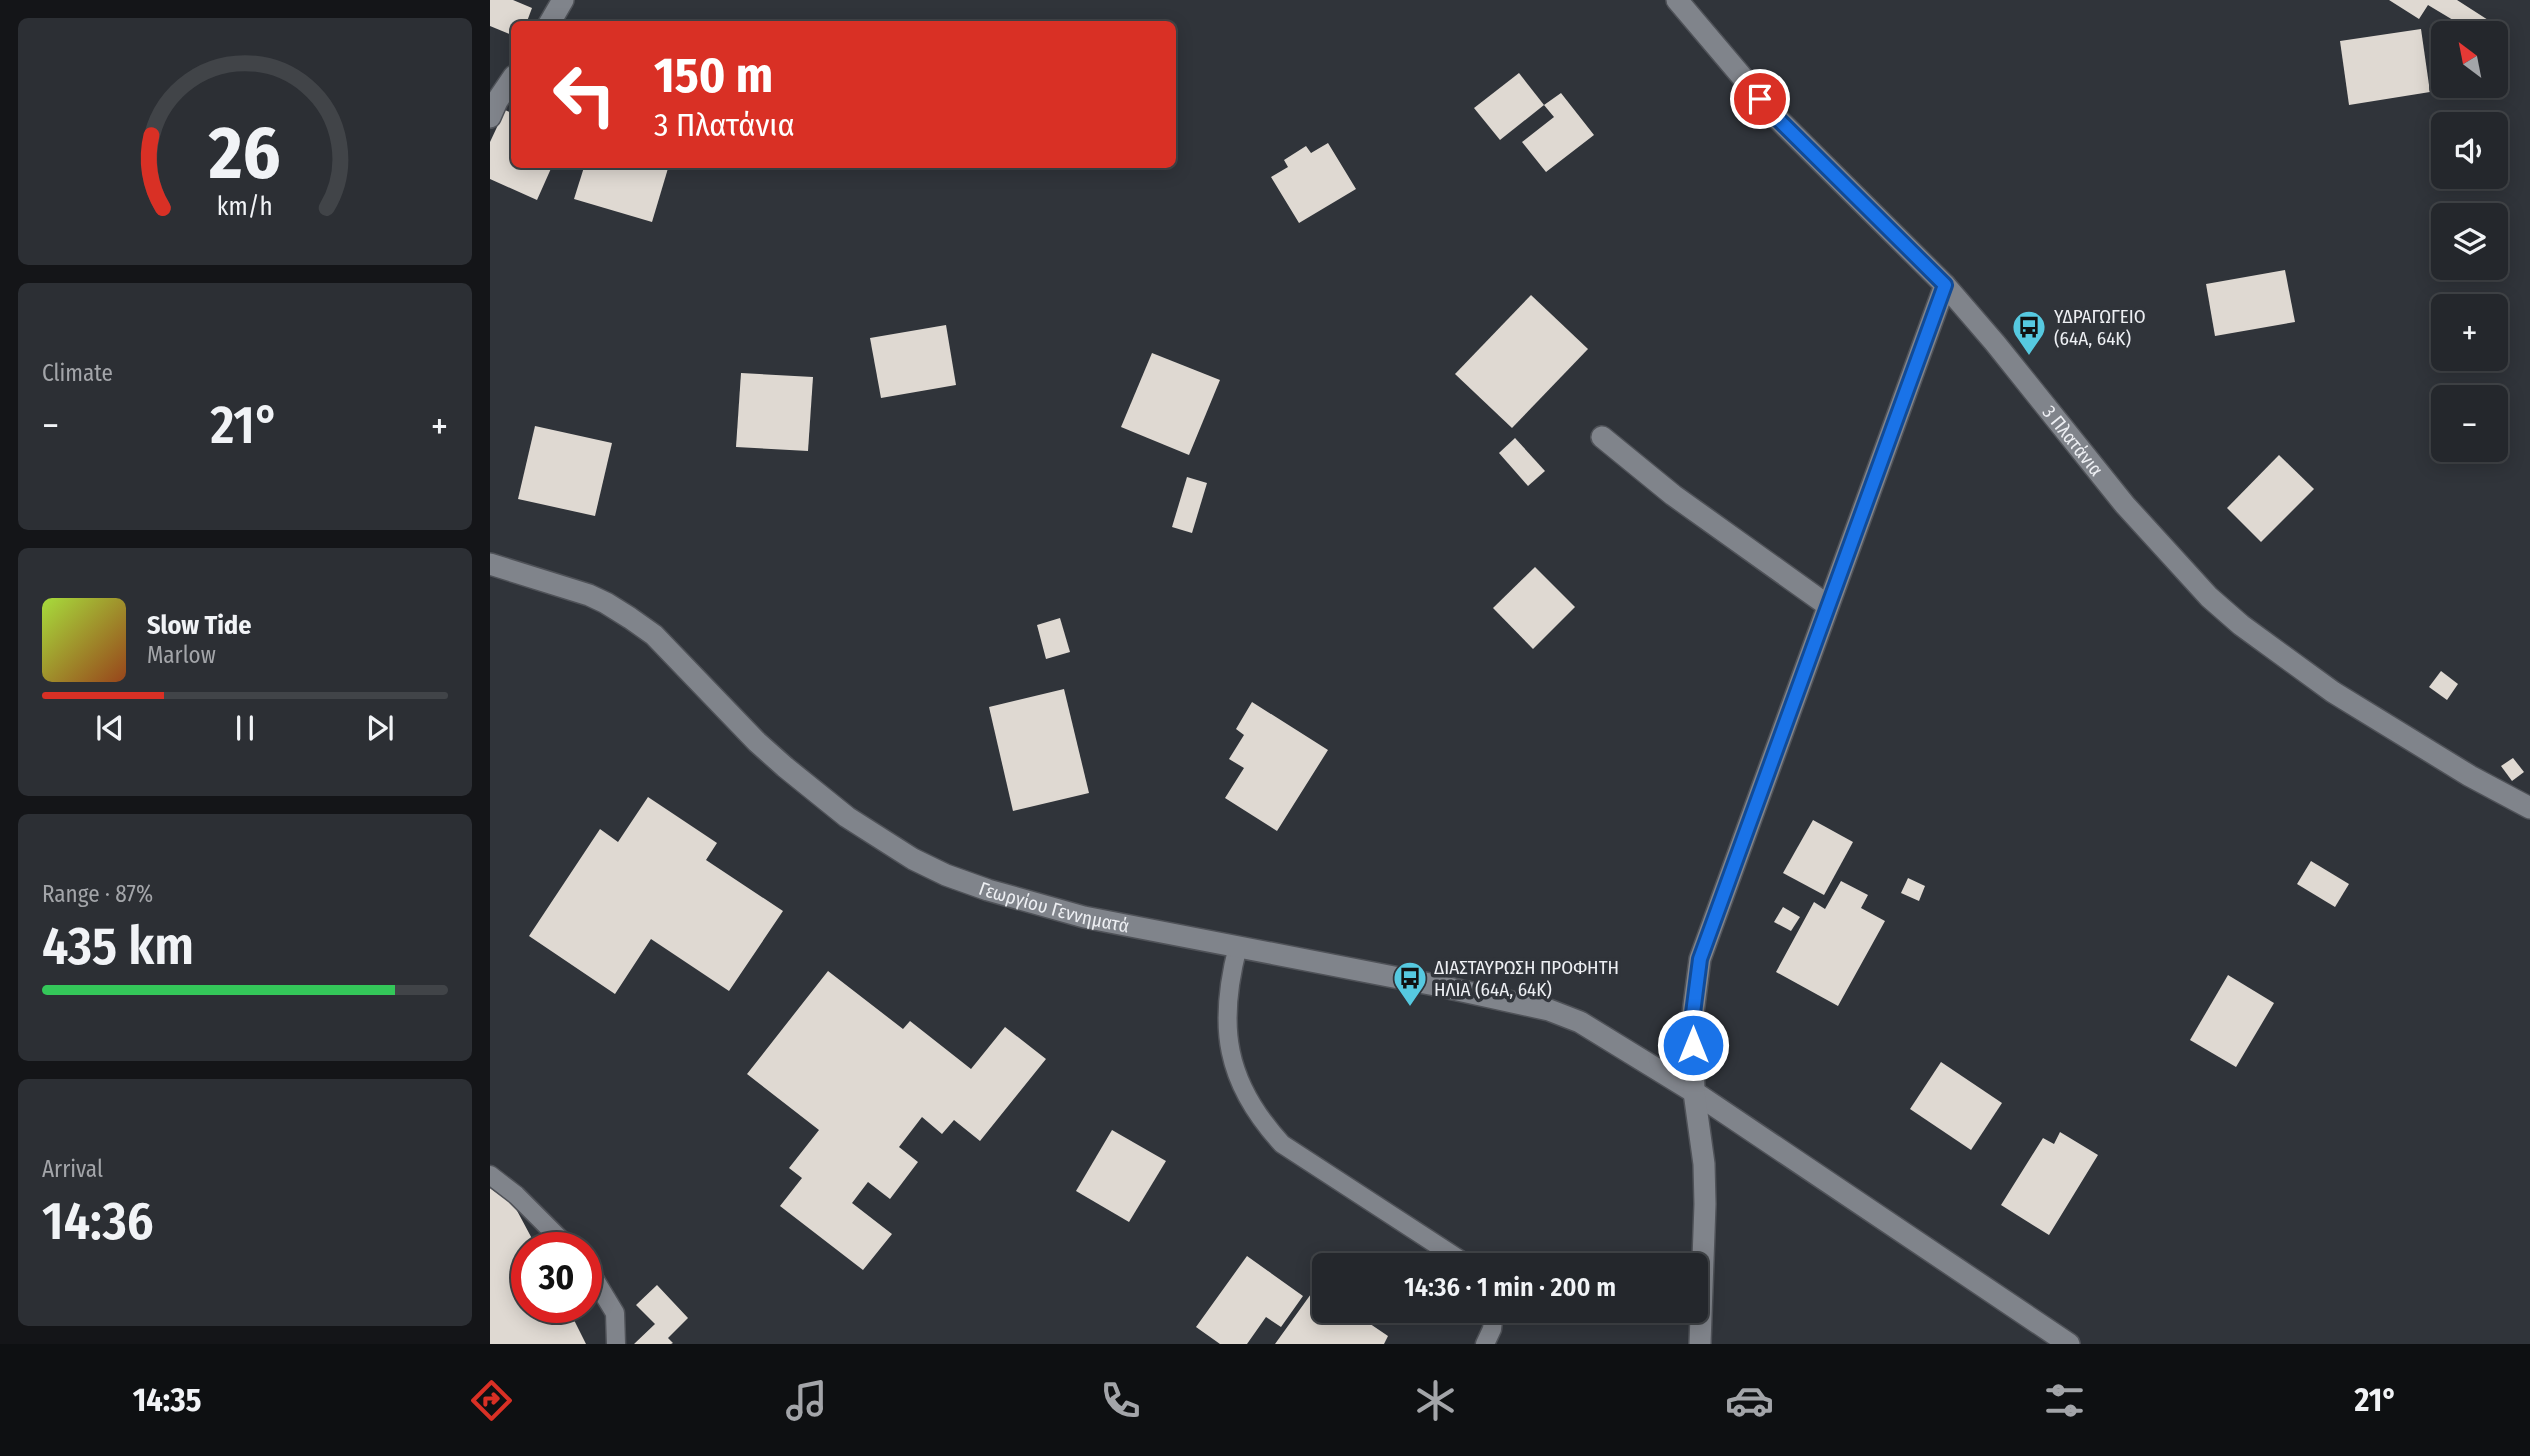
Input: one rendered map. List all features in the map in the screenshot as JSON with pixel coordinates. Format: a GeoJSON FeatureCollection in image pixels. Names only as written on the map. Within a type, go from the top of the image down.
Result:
{"type":"FeatureCollection","features":[{"type":"Feature","properties":{"kind":"street"},"geometry":{"type":"LineString","coordinates":[[551,21],[562,0]]}},
{"type":"Feature","properties":{"kind":"street","name":"3 Πλατάνια"},"geometry":{"type":"LineString","coordinates":[[1677,0],[1777,118],[1945,285],[2125,505],[2209,597],[2250,632],[2333,692],[2470,776],[2530,808]]}},
{"type":"Feature","properties":{"kind":"street"},"geometry":{"type":"LineString","coordinates":[[490,117],[511,80]]}},
{"type":"Feature","properties":{"kind":"street"},"geometry":{"type":"LineString","coordinates":[[1700,1344],[1705,1204],[1704,1164],[1694,1092],[1692,1021],[1700,959],[1945,285]]}},
{"type":"Feature","properties":{"kind":"street"},"geometry":{"type":"LineString","coordinates":[[1602,437],[1673,495],[1827,606]]}},
{"type":"Feature","properties":{"kind":"street","name":"Γεωργίου Γεννηματά"},"geometry":{"type":"LineString","coordinates":[[490,564],[589,595],[630,618],[654,635],[747,732],[785,767],[847,817],[913,859],[946,875],[1035,905],[1084,917],[1549,1010],[1580,1022],[1694,1092],[2069,1344]]}},
{"type":"Feature","properties":{"kind":"lane"},"geometry":{"type":"LineString","coordinates":[[1238,946],[1230,976],[1227,1008],[1230,1047],[1234,1069],[1245,1097],[1261,1122],[1282,1144],[1450,1253]]}},
{"type":"Feature","properties":{"kind":"lane"},"geometry":{"type":"LineString","coordinates":[[490,1175],[516,1195],[553,1232]]}},
{"type":"Feature","properties":{"kind":"lane"},"geometry":{"type":"LineString","coordinates":[[602,1291],[615,1313],[616,1344]]}},
{"type":"Feature","properties":{"kind":"lane"},"geometry":{"type":"LineString","coordinates":[[1485,1344],[1493,1323]]}},
{"type":"Feature","properties":{"kind":"building"},"geometry":{"type":"Polygon","coordinates":[[[490,0],[513,0],[532,8],[527,21],[511,21],[511,35],[490,26],[490,0]]]}},
{"type":"Feature","properties":{"kind":"building"},"geometry":{"type":"Polygon","coordinates":[[[2389,0],[2457,0],[2490,21],[2452,21],[2428,5],[2419,19],[2389,0]]]}},
{"type":"Feature","properties":{"kind":"building"},"geometry":{"type":"Polygon","coordinates":[[[2421,29],[2430,92],[2349,105],[2340,41],[2421,29]]]}},
{"type":"Feature","properties":{"kind":"building"},"geometry":{"type":"Polygon","coordinates":[[[1519,73],[1544,105],[1500,140],[1474,108],[1519,73]]]}},
{"type":"Feature","properties":{"kind":"building"},"geometry":{"type":"Polygon","coordinates":[[[1561,93],[1594,135],[1546,172],[1522,142],[1554,117],[1544,105],[1561,93]]]}},
{"type":"Feature","properties":{"kind":"building"},"geometry":{"type":"Polygon","coordinates":[[[505,110],[511,113],[511,168],[551,168],[537,200],[490,179],[490,142],[505,110]]]}},
{"type":"Feature","properties":{"kind":"building"},"geometry":{"type":"Polygon","coordinates":[[[1328,143],[1356,189],[1299,223],[1271,177],[1288,167],[1284,160],[1306,146],[1311,153],[1328,143]]]}},
{"type":"Feature","properties":{"kind":"building"},"geometry":{"type":"Polygon","coordinates":[[[584,168],[668,168],[652,222],[574,199],[584,168]]]}},
{"type":"Feature","properties":{"kind":"building"},"geometry":{"type":"Polygon","coordinates":[[[2285,270],[2295,322],[2215,336],[2206,284],[2285,270]]]}},
{"type":"Feature","properties":{"kind":"building"},"geometry":{"type":"Polygon","coordinates":[[[1531,295],[1588,349],[1512,428],[1455,374],[1531,295]]]}},
{"type":"Feature","properties":{"kind":"building"},"geometry":{"type":"Polygon","coordinates":[[[946,325],[956,385],[881,398],[870,338],[946,325]]]}},
{"type":"Feature","properties":{"kind":"building"},"geometry":{"type":"Polygon","coordinates":[[[1152,353],[1220,380],[1189,455],[1121,427],[1152,353]]]}},
{"type":"Feature","properties":{"kind":"building"},"geometry":{"type":"Polygon","coordinates":[[[741,373],[813,377],[808,451],[736,447],[741,373]]]}},
{"type":"Feature","properties":{"kind":"building"},"geometry":{"type":"Polygon","coordinates":[[[535,426],[612,443],[595,516],[518,499],[535,426]]]}},
{"type":"Feature","properties":{"kind":"building"},"geometry":{"type":"Polygon","coordinates":[[[1515,438],[1545,471],[1528,486],[1499,453],[1515,438]]]}},
{"type":"Feature","properties":{"kind":"building"},"geometry":{"type":"Polygon","coordinates":[[[2279,455],[2314,489],[2261,542],[2227,508],[2279,455]]]}},
{"type":"Feature","properties":{"kind":"building"},"geometry":{"type":"Polygon","coordinates":[[[1187,477],[1207,483],[1192,533],[1172,527],[1187,477]]]}},
{"type":"Feature","properties":{"kind":"building"},"geometry":{"type":"Polygon","coordinates":[[[1535,567],[1575,607],[1533,649],[1493,608],[1535,567]]]}},
{"type":"Feature","properties":{"kind":"building"},"geometry":{"type":"Polygon","coordinates":[[[1060,618],[1070,652],[1046,659],[1037,625],[1060,618]]]}},
{"type":"Feature","properties":{"kind":"building"},"geometry":{"type":"Polygon","coordinates":[[[2441,671],[2458,684],[2447,700],[2429,687],[2441,671]]]}},
{"type":"Feature","properties":{"kind":"building"},"geometry":{"type":"Polygon","coordinates":[[[1064,689],[1089,793],[1013,811],[989,707],[1064,689]]]}},
{"type":"Feature","properties":{"kind":"building"},"geometry":{"type":"Polygon","coordinates":[[[1252,702],[1328,750],[1277,831],[1225,798],[1244,768],[1229,759],[1244,735],[1236,729],[1252,702]]]}},
{"type":"Feature","properties":{"kind":"building"},"geometry":{"type":"Polygon","coordinates":[[[2513,758],[2524,772],[2512,781],[2501,766],[2513,758]]]}},
{"type":"Feature","properties":{"kind":"building"},"geometry":{"type":"Polygon","coordinates":[[[648,797],[717,843],[706,860],[783,911],[729,991],[651,939],[615,994],[529,936],[600,829],[618,842],[648,797]]]}},
{"type":"Feature","properties":{"kind":"building"},"geometry":{"type":"Polygon","coordinates":[[[1813,820],[1853,842],[1824,895],[1783,873],[1813,820]]]}},
{"type":"Feature","properties":{"kind":"building"},"geometry":{"type":"Polygon","coordinates":[[[2311,861],[2349,884],[2335,907],[2297,884],[2311,861]]]}},
{"type":"Feature","properties":{"kind":"building"},"geometry":{"type":"Polygon","coordinates":[[[1908,878],[1925,886],[1919,901],[1901,893],[1908,878]]]}},
{"type":"Feature","properties":{"kind":"building"},"geometry":{"type":"Polygon","coordinates":[[[1841,881],[1868,895],[1861,908],[1885,921],[1838,1006],[1776,972],[1814,902],[1825,909],[1841,881]]]}},
{"type":"Feature","properties":{"kind":"building"},"geometry":{"type":"Polygon","coordinates":[[[1783,907],[1800,917],[1791,931],[1774,922],[1783,907]]]}},
{"type":"Feature","properties":{"kind":"building"},"geometry":{"type":"Polygon","coordinates":[[[828,971],[903,1029],[910,1021],[971,1069],[1005,1027],[1046,1059],[980,1141],[954,1120],[942,1134],[922,1117],[899,1147],[918,1162],[890,1199],[868,1182],[852,1203],[892,1234],[863,1270],[780,1206],[802,1178],[789,1168],[819,1130],[747,1074],[828,971]]]}},
{"type":"Feature","properties":{"kind":"building"},"geometry":{"type":"Polygon","coordinates":[[[2228,975],[2274,1003],[2236,1067],[2190,1040],[2228,975]]]}},
{"type":"Feature","properties":{"kind":"building"},"geometry":{"type":"Polygon","coordinates":[[[1941,1062],[2002,1103],[1971,1150],[1910,1109],[1941,1062]]]}},
{"type":"Feature","properties":{"kind":"building"},"geometry":{"type":"Polygon","coordinates":[[[1112,1130],[1166,1161],[1129,1222],[1076,1191],[1112,1130]]]}},
{"type":"Feature","properties":{"kind":"building"},"geometry":{"type":"Polygon","coordinates":[[[2060,1132],[2098,1155],[2049,1235],[2001,1205],[2043,1138],[2054,1144],[2060,1132]]]}},
{"type":"Feature","properties":{"kind":"building"},"geometry":{"type":"Polygon","coordinates":[[[490,1188],[514,1205],[528,1232],[511,1232],[511,1323],[576,1323],[586,1344],[490,1344],[490,1188]]]}},
{"type":"Feature","properties":{"kind":"building"},"geometry":{"type":"Polygon","coordinates":[[[1247,1256],[1303,1296],[1281,1327],[1266,1317],[1247,1344],[1220,1344],[1196,1327],[1247,1256]]]}},
{"type":"Feature","properties":{"kind":"building"},"geometry":{"type":"Polygon","coordinates":[[[657,1285],[688,1318],[668,1338],[673,1343],[671,1344],[634,1344],[655,1324],[636,1305],[657,1285]]]}},
{"type":"Feature","properties":{"kind":"building"},"geometry":{"type":"Polygon","coordinates":[[[1312,1293],[1312,1323],[1369,1323],[1388,1336],[1384,1344],[1275,1344],[1312,1293]]]}},
{"type":"Feature","properties":{"kind":"place","name":"ΥΔΡΑΓΩΓΕΙΟ (64Α, 64Κ)"},"geometry":{"type":"Point","coordinates":[2029,357]}},
{"type":"Feature","properties":{"kind":"place","name":"ΔΙΑΣΤΑΥΡΩΣΗ ΠΡΟΦΗΤΗ ΗΛΙΑ (64Α, 64Κ)"},"geometry":{"type":"Point","coordinates":[1410,1008]}},
{"type":"Feature","properties":{"kind":"route"},"geometry":{"type":"LineString","coordinates":[[1693,1045],[1692,1021],[1700,959],[1945,285],[1760,99]]}}]}
